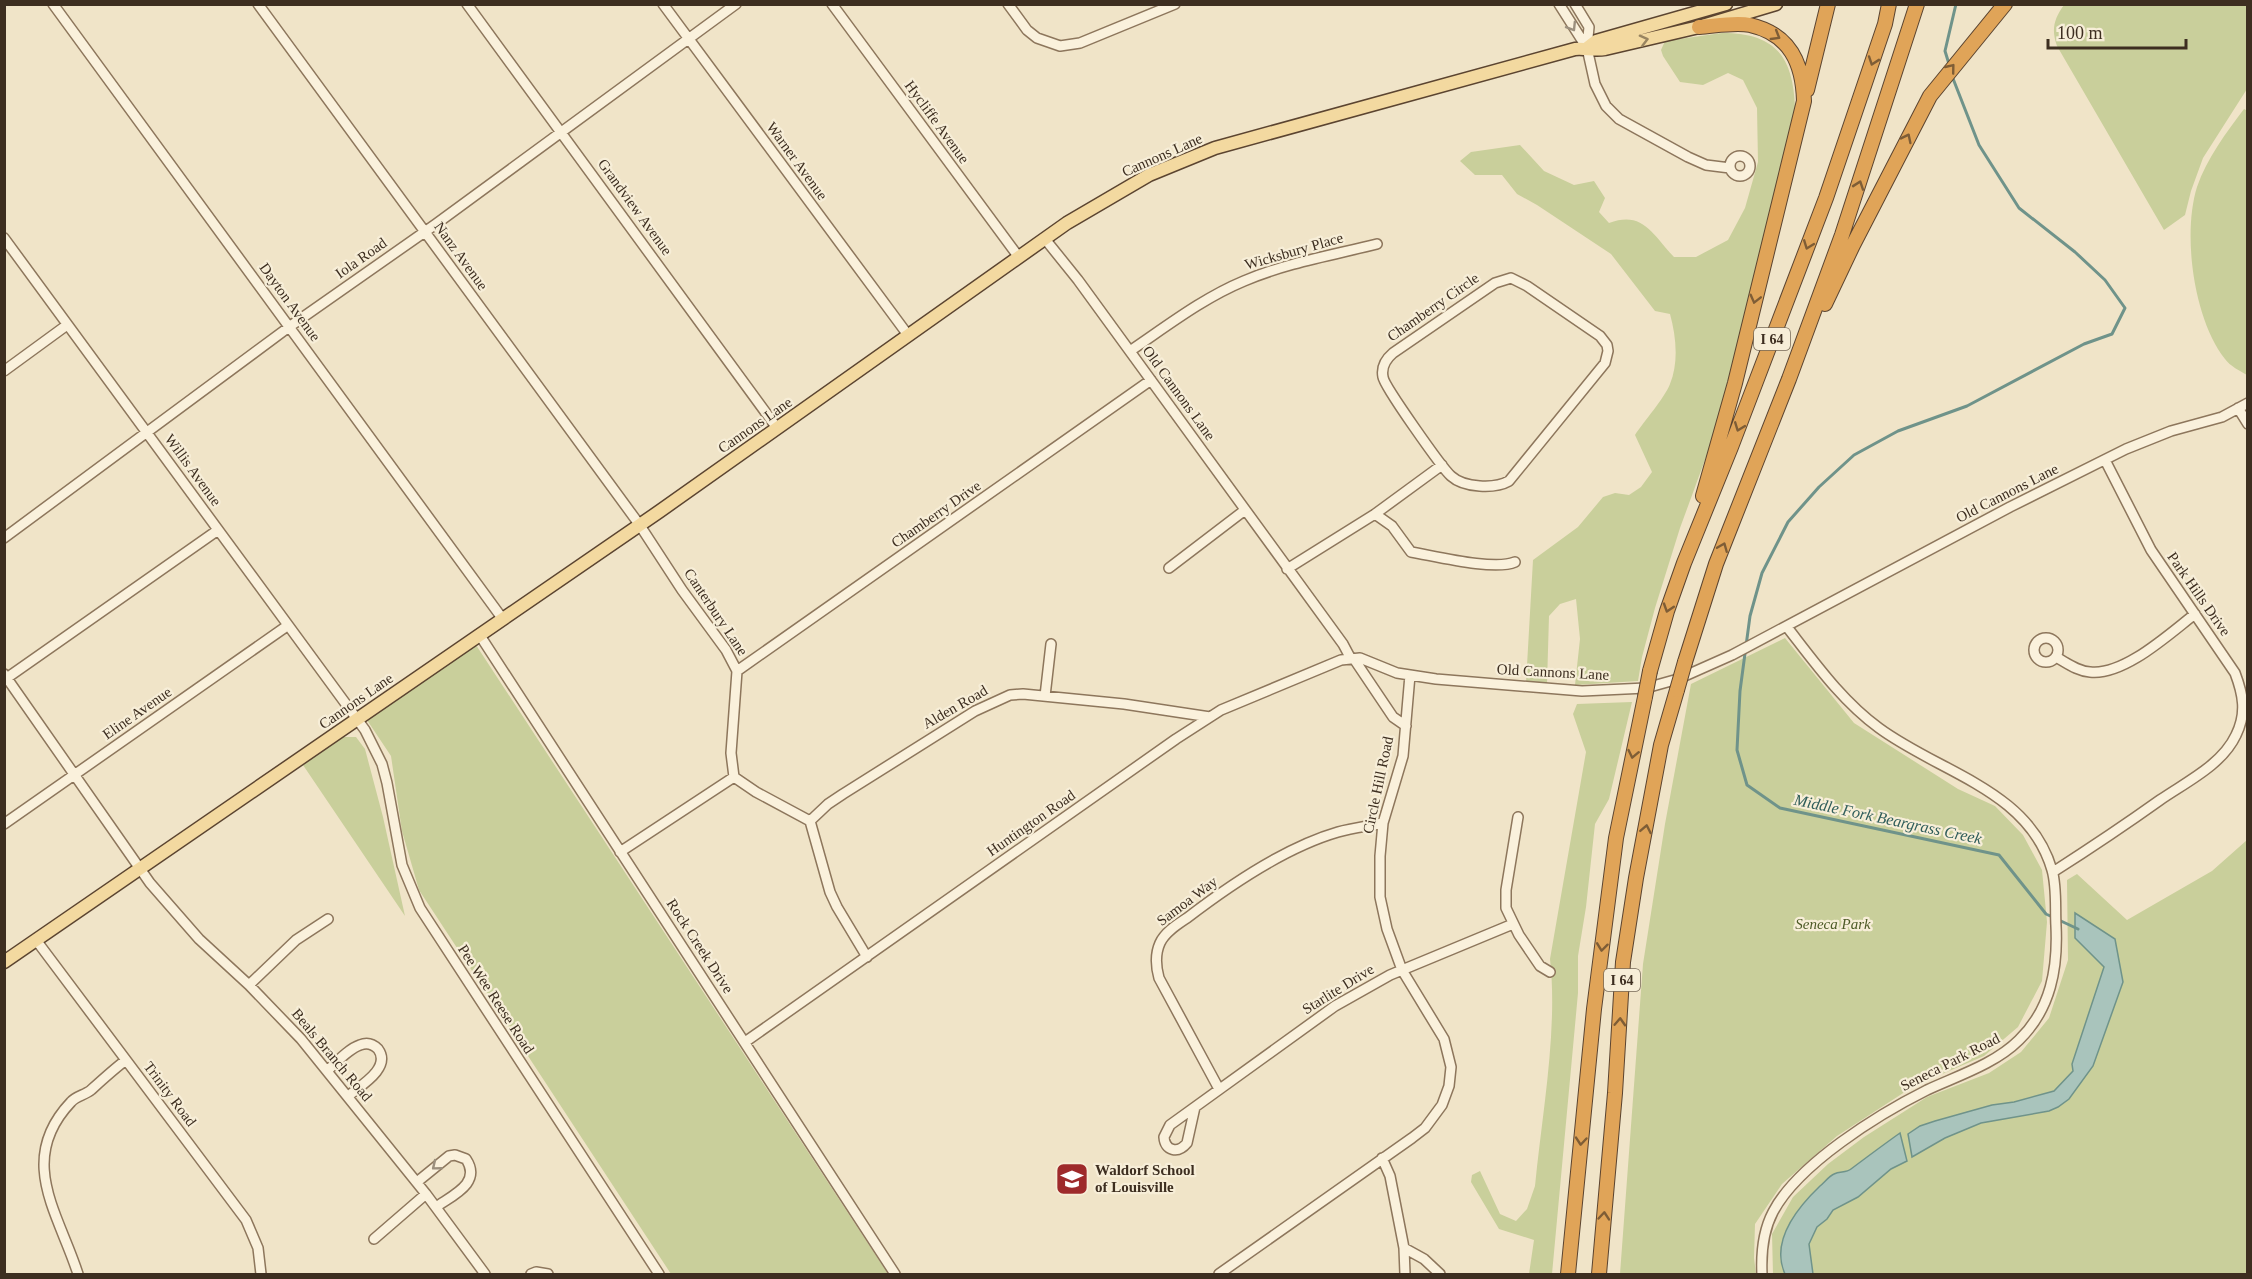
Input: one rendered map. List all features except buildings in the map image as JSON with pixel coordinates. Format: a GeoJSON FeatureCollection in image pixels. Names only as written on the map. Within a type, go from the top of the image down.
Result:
{"type":"FeatureCollection","features":[{"type":"Feature","properties":{"kind":"highway"},"geometry":{"type":"LineString","coordinates":[[1684,563],[1735,383],[1828,4]]}},
{"type":"Feature","properties":{"kind":"highway","name":"I 64"},"geometry":{"type":"LineString","coordinates":[[1568,1275],[1594,1009],[1614,849],[1650,671],[1667,610],[1684,563],[1826,198],[1885,24],[1889,4]]}},
{"type":"Feature","properties":{"kind":"highway","name":"I 64"},"geometry":{"type":"LineString","coordinates":[[1599,1275],[1616,1093],[1623,962],[1636,878],[1662,745],[1716,564],[1790,379],[1842,235],[1917,4]]}},
{"type":"Feature","properties":{"kind":"highway"},"geometry":{"type":"LineString","coordinates":[[1790,379],[1852,246],[1930,96],[2005,4]]}},
{"type":"Feature","properties":{"kind":"highway"},"geometry":{"type":"LineString","coordinates":[[1696,23],[1748,25],[1770,32],[1785,41],[1796,58],[1802,75],[1804,101]]}},
{"type":"Feature","properties":{"kind":"main road","name":"Cannons Lane"},"geometry":{"type":"LineString","coordinates":[[1696,23],[1726,4]]}},
{"type":"Feature","properties":{"kind":"main road","name":"Cannons Lane"},"geometry":{"type":"LineString","coordinates":[[4,962],[777,428],[1018,256],[1120,190],[1181,160],[1215,148],[1575,49],[1587,48],[1597,51],[1696,23],[1776,4]]}},
{"type":"Feature","properties":{"kind":"street","name":"Dayton Avenue"},"geometry":{"type":"LineString","coordinates":[[52,4],[502,618]]}},
{"type":"Feature","properties":{"kind":"street","name":"Nanz Avenue"},"geometry":{"type":"LineString","coordinates":[[258,4],[639,524]]}},
{"type":"Feature","properties":{"kind":"street","name":"Grandview Avenue"},"geometry":{"type":"LineString","coordinates":[[467,4],[777,428]]}},
{"type":"Feature","properties":{"kind":"street","name":"Warner Avenue"},"geometry":{"type":"LineString","coordinates":[[663,4],[908,335]]}},
{"type":"Feature","properties":{"kind":"street","name":"Iola Road"},"geometry":{"type":"LineString","coordinates":[[4,538],[290,327],[736,4]]}},
{"type":"Feature","properties":{"kind":"street","name":"Hycliffe Avenue"},"geometry":{"type":"LineString","coordinates":[[832,4],[1018,256]]}},
{"type":"Feature","properties":{"kind":"street"},"geometry":{"type":"LineString","coordinates":[[1008,4],[1027,30],[1037,38],[1054,45],[1080,44],[1174,4]]}},
{"type":"Feature","properties":{"kind":"street"},"geometry":{"type":"LineString","coordinates":[[1558,4],[1587,48]]}},
{"type":"Feature","properties":{"kind":"street"},"geometry":{"type":"LineString","coordinates":[[1575,4],[1589,27],[1587,48],[1595,84],[1606,106],[1618,119],[1706,165],[1730,168]]}},
{"type":"Feature","properties":{"kind":"street","name":"Willis Avenue"},"geometry":{"type":"LineString","coordinates":[[4,238],[287,626],[357,718]]}},
{"type":"Feature","properties":{"kind":"street","name":"Old Cannons Lane"},"geometry":{"type":"LineString","coordinates":[[1045,239],[1130,351],[1353,659],[1360,658],[1397,673],[1436,679],[1582,691],[1637,688],[1678,679],[1787,627],[2010,507],[2105,460],[2163,433],[2222,417],[2247,403]]}},
{"type":"Feature","properties":{"kind":"street","name":"Wicksbury Place"},"geometry":{"type":"LineString","coordinates":[[1130,351],[1200,304],[1243,281],[1289,265],[1377,244]]}},
{"type":"Feature","properties":{"kind":"street","name":"Chamberry Circle"},"geometry":{"type":"LineString","coordinates":[[1505,279],[1517,280],[1527,286],[1604,339],[1608,351],[1605,363],[1509,481],[1498,485],[1465,483],[1451,476],[1442,465],[1384,384],[1383,369],[1393,353],[1505,279]]}},
{"type":"Feature","properties":{"kind":"street"},"geometry":{"type":"LineString","coordinates":[[4,371],[67,325]]}},
{"type":"Feature","properties":{"kind":"street","name":"Chamberry Drive"},"geometry":{"type":"LineString","coordinates":[[737,671],[1151,380]]}},
{"type":"Feature","properties":{"kind":"street"},"geometry":{"type":"LineString","coordinates":[[2238,408],[2247,424]]}},
{"type":"Feature","properties":{"kind":"street","name":"Park Hills Drive"},"geometry":{"type":"LineString","coordinates":[[2053,872],[2092,848],[2208,767],[2233,742],[2242,716],[2242,690],[2228,660],[2151,550],[2105,460]]}},
{"type":"Feature","properties":{"kind":"street"},"geometry":{"type":"LineString","coordinates":[[1287,569],[1375,514],[1442,465]]}},
{"type":"Feature","properties":{"kind":"street"},"geometry":{"type":"LineString","coordinates":[[1169,568],[1245,510]]}},
{"type":"Feature","properties":{"kind":"street"},"geometry":{"type":"LineString","coordinates":[[1375,514],[1392,526],[1411,552],[1488,564],[1508,565],[1515,562]]}},
{"type":"Feature","properties":{"kind":"street","name":"Canterbury Lane"},"geometry":{"type":"LineString","coordinates":[[639,524],[682,590],[726,650],[737,671],[731,753],[734,777]]}},
{"type":"Feature","properties":{"kind":"street"},"geometry":{"type":"LineString","coordinates":[[5,678],[218,530]]}},
{"type":"Feature","properties":{"kind":"street"},"geometry":{"type":"LineString","coordinates":[[2056,657],[2083,671],[2107,671],[2127,663],[2195,614]]}},
{"type":"Feature","properties":{"kind":"street","name":"Eline Avenue"},"geometry":{"type":"LineString","coordinates":[[4,824],[287,626]]}},
{"type":"Feature","properties":{"kind":"street","name":"Seneca Park Road"},"geometry":{"type":"LineString","coordinates":[[1762,1275],[1762,1248],[1768,1223],[1786,1192],[1806,1171],[1832,1150],[1898,1106],[2000,1055],[2030,1028],[2048,997],[2053,978],[2056,940],[2053,872],[2040,842],[2019,813],[1998,797],[1908,748],[1865,717],[1838,691],[1787,627]]}},
{"type":"Feature","properties":{"kind":"street","name":"Rock Creek Drive"},"geometry":{"type":"LineString","coordinates":[[480,634],[895,1275]]}},
{"type":"Feature","properties":{"kind":"street"},"geometry":{"type":"LineString","coordinates":[[1045,696],[1051,644]]}},
{"type":"Feature","properties":{"kind":"street"},"geometry":{"type":"LineString","coordinates":[[1353,659],[1393,717],[1406,726]]}},
{"type":"Feature","properties":{"kind":"street","name":"Huntington Road"},"geometry":{"type":"LineString","coordinates":[[745,1042],[1209,717],[1341,660],[1353,659]]}},
{"type":"Feature","properties":{"kind":"street","name":"Circle Hill Road"},"geometry":{"type":"LineString","coordinates":[[1220,1275],[1412,1138],[1437,1113],[1446,1096],[1450,1077],[1450,1057],[1444,1039],[1402,970],[1387,930],[1380,897],[1383,823],[1403,756],[1410,675]]}},
{"type":"Feature","properties":{"kind":"street","name":"Beals Branch Road"},"geometry":{"type":"LineString","coordinates":[[5,678],[140,869],[184,923],[249,985],[300,1039],[417,1182],[484,1275]]}},
{"type":"Feature","properties":{"kind":"street","name":"Alden Road"},"geometry":{"type":"LineString","coordinates":[[810,821],[843,794],[975,711],[1010,695],[1045,696],[1209,717]]}},
{"type":"Feature","properties":{"kind":"street","name":"Pee Wee Reese Road"},"geometry":{"type":"LineString","coordinates":[[357,718],[382,764],[402,865],[420,908],[659,1275]]}},
{"type":"Feature","properties":{"kind":"street"},"geometry":{"type":"LineString","coordinates":[[620,852],[734,777],[756,792],[810,821],[830,892],[867,957]]}},
{"type":"Feature","properties":{"kind":"street"},"geometry":{"type":"LineString","coordinates":[[1518,817],[1506,908],[1513,924],[1540,966],[1550,972]]}},
{"type":"Feature","properties":{"kind":"street","name":"Samoa Way"},"geometry":{"type":"LineString","coordinates":[[1220,1089],[1159,978],[1156,967],[1160,942],[1173,928],[1196,911],[1274,859],[1338,832],[1383,823]]}},
{"type":"Feature","properties":{"kind":"street"},"geometry":{"type":"LineString","coordinates":[[249,985],[296,940],[328,919]]}},
{"type":"Feature","properties":{"kind":"street","name":"Starlite Drive"},"geometry":{"type":"LineString","coordinates":[[1195,1107],[1187,1143],[1180,1149],[1170,1149],[1164,1142],[1165,1132],[1170,1125],[1195,1107],[1220,1089],[1352,995],[1402,970],[1513,924]]}},
{"type":"Feature","properties":{"kind":"street","name":"Trinity Road"},"geometry":{"type":"LineString","coordinates":[[36,940],[246,1220],[258,1248],[261,1275]]}},
{"type":"Feature","properties":{"kind":"street"},"geometry":{"type":"LineString","coordinates":[[327,1071],[358,1045],[373,1045],[379,1051],[382,1059],[376,1073],[348,1096]]}},
{"type":"Feature","properties":{"kind":"street"},"geometry":{"type":"LineString","coordinates":[[78,1275],[47,1192],[43,1174],[44,1156],[55,1125],[70,1103],[90,1090],[126,1060]]}},
{"type":"Feature","properties":{"kind":"street"},"geometry":{"type":"LineString","coordinates":[[417,1182],[449,1156],[455,1155],[466,1159],[472,1172],[469,1181],[436,1207]]}},
{"type":"Feature","properties":{"kind":"street"},"geometry":{"type":"LineString","coordinates":[[1382,1158],[1389,1176],[1404,1248],[1405,1275]]}},
{"type":"Feature","properties":{"kind":"street"},"geometry":{"type":"LineString","coordinates":[[374,1239],[426,1194]]}},
{"type":"Feature","properties":{"kind":"street"},"geometry":{"type":"LineString","coordinates":[[1404,1248],[1424,1259],[1440,1275]]}},
{"type":"Feature","properties":{"kind":"street"},"geometry":{"type":"LineString","coordinates":[[531,1275],[536,1272],[548,1275]]}},
{"type":"Feature","properties":{"kind":"green space"},"geometry":{"type":"Polygon","coordinates":[[[2064,5],[2247,5],[2247,89],[2203,158],[2185,215],[2164,230],[2057,46],[2054,24],[2064,5]]]}},
{"type":"Feature","properties":{"kind":"green space"},"geometry":{"type":"Polygon","coordinates":[[[1722,33],[1755,37],[1778,51],[1790,74],[1795,107],[1717,427],[1680,528],[1655,608],[1638,681],[1575,685],[1580,639],[1576,599],[1560,604],[1549,616],[1547,684],[1526,683],[1533,560],[1578,527],[1603,497],[1615,493],[1629,495],[1641,487],[1652,472],[1635,435],[1659,403],[1673,376],[1676,358],[1674,331],[1670,314],[1655,311],[1611,254],[1517,194],[1502,175],[1475,175],[1460,161],[1471,152],[1520,145],[1544,171],[1574,185],[1594,181],[1605,198],[1599,212],[1609,223],[1621,220],[1639,222],[1653,233],[1674,257],[1696,257],[1728,240],[1745,208],[1758,162],[1757,108],[1743,80],[1728,73],[1703,85],[1680,82],[1661,50],[1665,41],[1722,33]]]}},
{"type":"Feature","properties":{"kind":"green space"},"geometry":{"type":"Polygon","coordinates":[[[2244,109],[2248,111],[2247,375],[2225,359],[2214,342],[2199,300],[2191,252],[2193,207],[2201,176],[2218,146],[2244,109]]]}},
{"type":"Feature","properties":{"kind":"green space","name":"Seneca Park"},"geometry":{"type":"Polygon","coordinates":[[[1785,638],[1854,723],[1958,789],[1995,806],[2023,835],[2042,870],[2047,922],[2042,981],[2018,1027],[1984,1056],[1914,1086],[1837,1136],[1782,1184],[1755,1224],[1756,1274],[1620,1274],[1643,964],[1665,824],[1691,684],[1785,638]]]}},
{"type":"Feature","properties":{"kind":"green space"},"geometry":{"type":"Polygon","coordinates":[[[476,645],[888,1274],[671,1274],[419,890],[402,831],[391,756],[367,720],[476,645]]]}},
{"type":"Feature","properties":{"kind":"green space"},"geometry":{"type":"Polygon","coordinates":[[[1632,702],[1609,799],[1595,824],[1578,956],[1578,993],[1552,1274],[1529,1274],[1534,1240],[1499,1229],[1471,1182],[1472,1175],[1480,1171],[1500,1214],[1516,1221],[1527,1209],[1535,1186],[1551,1043],[1550,959],[1586,752],[1573,714],[1577,704],[1632,702]]]}},
{"type":"Feature","properties":{"kind":"green space"},"geometry":{"type":"Polygon","coordinates":[[[342,737],[356,737],[365,749],[405,916],[303,765],[342,737]]]}},
{"type":"Feature","properties":{"kind":"green space"},"geometry":{"type":"Polygon","coordinates":[[[2247,840],[2247,1274],[1773,1274],[1772,1234],[1793,1197],[1828,1164],[1864,1137],[1927,1097],[1989,1073],[2021,1052],[2049,1018],[2068,960],[2067,880],[2077,874],[2127,920],[2212,871],[2247,840]]]}},
{"type":"Feature","properties":{"kind":"water"},"geometry":{"type":"Polygon","coordinates":[[[2075,913],[2115,939],[2123,982],[2093,1066],[2069,1099],[2058,1107],[2049,1111],[1981,1123],[1945,1138],[1912,1157],[1908,1134],[1920,1126],[1992,1105],[2014,1102],[2054,1091],[2073,1071],[2072,1064],[2104,967],[2075,938],[2075,913]]]}},
{"type":"Feature","properties":{"kind":"water"},"geometry":{"type":"Polygon","coordinates":[[[1900,1133],[1907,1161],[1891,1169],[1858,1197],[1833,1210],[1817,1227],[1809,1244],[1813,1274],[1785,1274],[1781,1262],[1783,1237],[1803,1204],[1830,1176],[1849,1170],[1900,1133]]]}},
{"type":"Feature","properties":{"kind":"waterway","name":"Middle Fork Beargrass Creek"},"geometry":{"type":"LineString","coordinates":[[1949,64],[1945,51],[1956,4]]}},
{"type":"Feature","properties":{"kind":"waterway","name":"Middle Fork Beargrass Creek"},"geometry":{"type":"LineString","coordinates":[[1952,76],[1979,145],[2019,208],[2075,252],[2105,280],[2125,308],[2112,334],[2084,344],[1967,406],[1898,431],[1854,455],[1819,487],[1788,522],[1762,573],[1750,616],[1740,691],[1737,750],[1747,785],[1780,808],[1999,855],[2046,914],[2078,929]]}},
{"type":"Feature","properties":{"kind":"place","name":"Waldorf School of Louisville"},"geometry":{"type":"Point","coordinates":[1072,1179]}}]}
